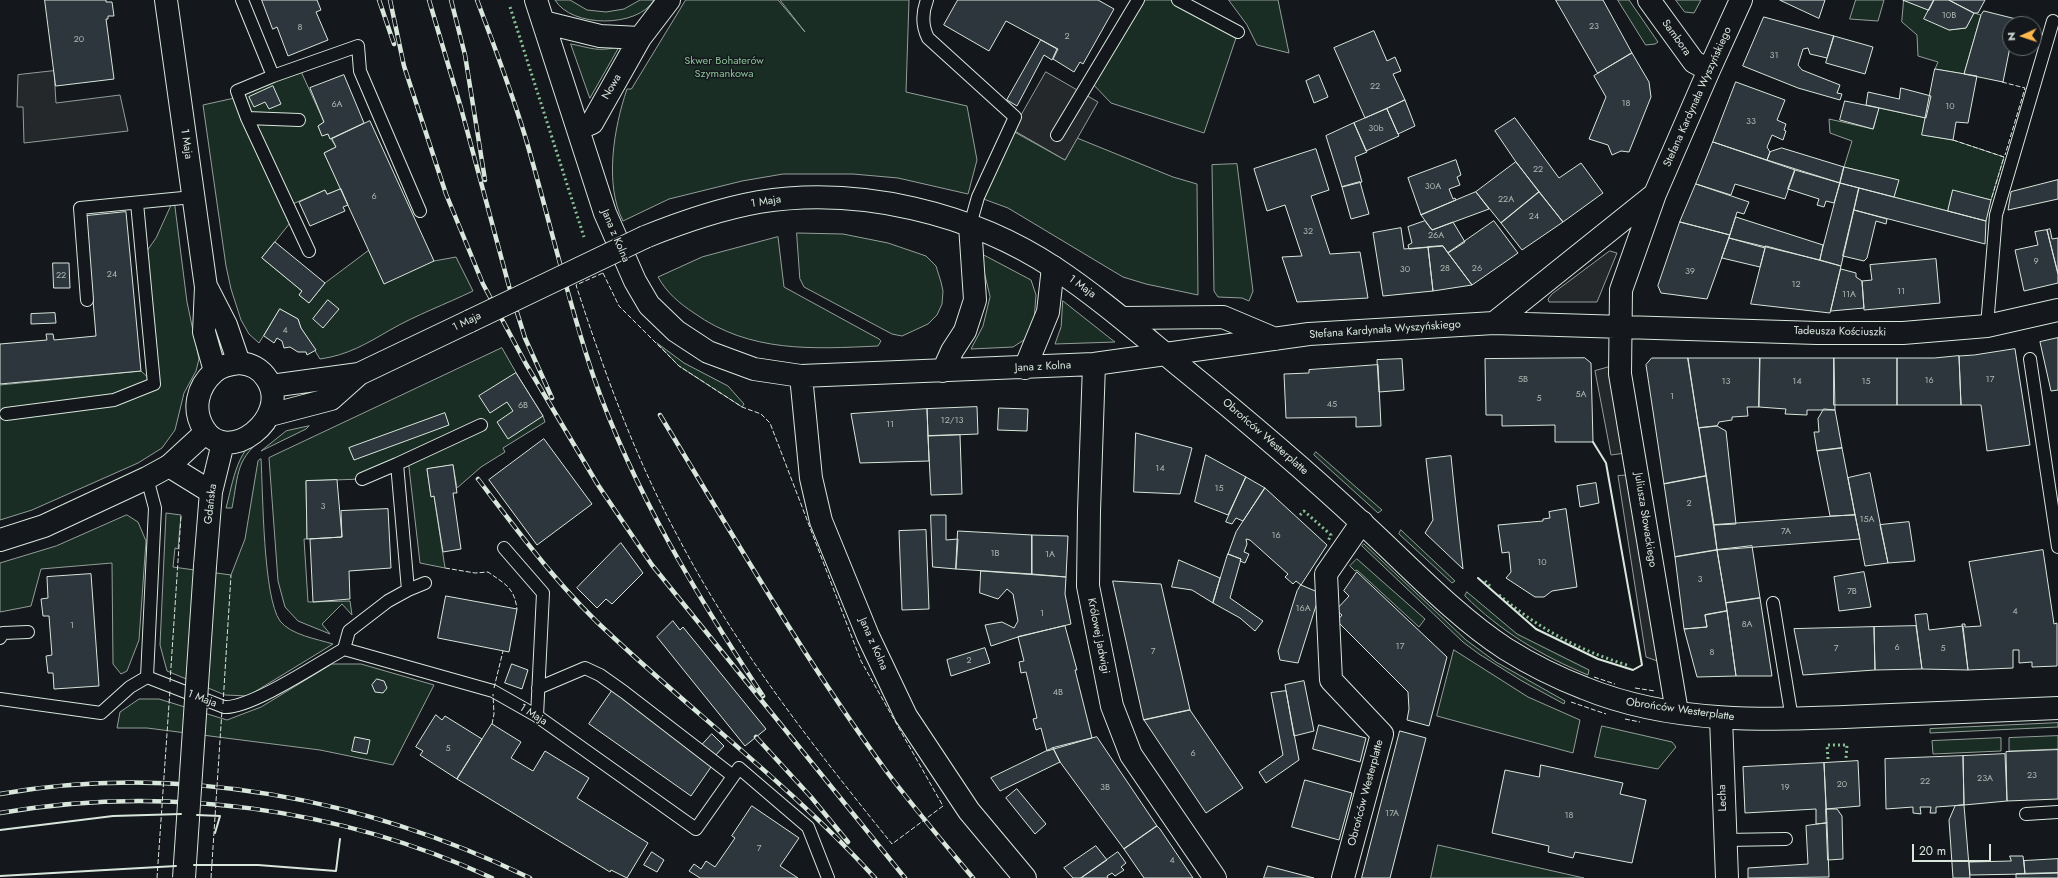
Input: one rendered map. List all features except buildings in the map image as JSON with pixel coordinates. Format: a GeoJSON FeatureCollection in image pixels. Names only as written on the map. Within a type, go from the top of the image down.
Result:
{"type":"FeatureCollection","features":[{"type":"Feature","properties":{"kind":"street","name":"1 Maja"},"geometry":{"type":"LineString","coordinates":[[166,0],[206,287]]}},
{"type":"Feature","properties":{"kind":"street","name":"Jana z Kolna"},"geometry":{"type":"LineString","coordinates":[[536,0],[605,213],[635,281],[649,304],[676,331],[708,352],[754,369],[801,376],[1026,368],[1094,364],[1166,354]]}},
{"type":"Feature","properties":{"kind":"street","name":"Nowa"},"geometry":{"type":"LineString","coordinates":[[578,128],[592,123],[640,38],[669,0]]}},
{"type":"Feature","properties":{"kind":"street","name":"Sambora"},"geometry":{"type":"LineString","coordinates":[[1648,0],[1694,62],[1709,70]]}},
{"type":"Feature","properties":{"kind":"street","name":"Stefana Kardynała Wyszyńskiego"},"geometry":{"type":"LineString","coordinates":[[1166,354],[1310,334],[1494,323],[1620,326],[1621,290],[1655,194],[1741,0]]}},
{"type":"Feature","properties":{"kind":"street"},"geometry":{"type":"LineString","coordinates":[[543,22],[600,36],[640,38]]}},
{"type":"Feature","properties":{"kind":"street","name":"Stefana Kardynała Wyszyńskiego"},"geometry":{"type":"LineString","coordinates":[[1494,323],[1655,194]]}},
{"type":"Feature","properties":{"kind":"street","name":"1 Maja"},"geometry":{"type":"LineString","coordinates":[[359,374],[645,237],[724,209],[785,198],[858,199],[906,206],[970,225],[1004,239],[1053,267],[1124,318],[1166,354]]}},
{"type":"Feature","properties":{"kind":"street"},"geometry":{"type":"LineString","coordinates":[[943,371],[952,352],[965,331],[975,300],[970,225]]}},
{"type":"Feature","properties":{"kind":"street"},"geometry":{"type":"LineString","coordinates":[[1026,368],[1048,312],[1053,267]]}},
{"type":"Feature","properties":{"kind":"street"},"geometry":{"type":"LineString","coordinates":[[206,287],[226,325],[239,363]]}},
{"type":"Feature","properties":{"kind":"street"},"geometry":{"type":"LineString","coordinates":[[206,287],[204,332],[215,371]]}},
{"type":"Feature","properties":{"kind":"street","name":"Tadeusza Kościuszki"},"geometry":{"type":"LineString","coordinates":[[1620,326],[1816,333],[1903,333],[1987,326],[2058,310]]}},
{"type":"Feature","properties":{"kind":"street"},"geometry":{"type":"LineString","coordinates":[[1124,318],[1223,317],[1276,339]]}},
{"type":"Feature","properties":{"kind":"street","name":"Juliusza Słowackiego"},"geometry":{"type":"LineString","coordinates":[[1620,326],[1620,374],[1677,712]]}},
{"type":"Feature","properties":{"kind":"street","name":"Obrońców Westerplatte"},"geometry":{"type":"LineString","coordinates":[[1166,354],[1270,440],[1362,522],[1460,613],[1505,648],[1581,687],[1615,700],[1677,712],[1721,718],[1792,719],[2058,708]]}},
{"type":"Feature","properties":{"kind":"street"},"geometry":{"type":"LineString","coordinates":[[0,540],[44,526],[146,478],[169,466],[214,438],[244,438],[263,425],[270,415],[273,401],[271,386],[263,373],[252,365],[239,363],[215,371],[203,384],[197,401],[199,421],[214,438]]}},
{"type":"Feature","properties":{"kind":"street","name":"Królowej Jadwigi"},"geometry":{"type":"LineString","coordinates":[[1094,364],[1088,586],[1112,706],[1131,755],[1215,878]]}},
{"type":"Feature","properties":{"kind":"street"},"geometry":{"type":"LineString","coordinates":[[271,386],[359,374]]}},
{"type":"Feature","properties":{"kind":"street"},"geometry":{"type":"LineString","coordinates":[[270,415],[331,399],[359,374]]}},
{"type":"Feature","properties":{"kind":"street","name":"Jana z Kolna"},"geometry":{"type":"LineString","coordinates":[[801,376],[811,478],[821,521],[868,636],[906,716],[969,811],[1024,878]]}},
{"type":"Feature","properties":{"kind":"street","name":"Gdańska"},"geometry":{"type":"LineString","coordinates":[[184,878],[214,438]]}},
{"type":"Feature","properties":{"kind":"street"},"geometry":{"type":"LineString","coordinates":[[169,466],[211,492]]}},
{"type":"Feature","properties":{"kind":"street","name":"Obrońców Westerplatte"},"geometry":{"type":"LineString","coordinates":[[1343,878],[1382,734],[1331,680],[1326,574],[1362,522]]}},
{"type":"Feature","properties":{"kind":"street","name":"Lecha"},"geometry":{"type":"LineString","coordinates":[[1721,718],[1727,878]]}},
{"type":"Feature","properties":{"kind":"lane"},"geometry":{"type":"LineString","coordinates":[[242,0],[273,76]]}},
{"type":"Feature","properties":{"kind":"lane"},"geometry":{"type":"LineString","coordinates":[[927,0],[923,16],[924,29],[928,38],[1014,117],[978,197],[970,225]]}},
{"type":"Feature","properties":{"kind":"lane"},"geometry":{"type":"LineString","coordinates":[[1056,135],[1138,0]]}},
{"type":"Feature","properties":{"kind":"lane"},"geometry":{"type":"LineString","coordinates":[[1178,0],[1238,32]]}},
{"type":"Feature","properties":{"kind":"lane"},"geometry":{"type":"LineString","coordinates":[[1987,326],[1996,215],[2053,21]]}},
{"type":"Feature","properties":{"kind":"lane"},"geometry":{"type":"LineString","coordinates":[[309,252],[247,118],[237,91],[273,76],[358,46],[360,71],[420,211]]}},
{"type":"Feature","properties":{"kind":"lane"},"geometry":{"type":"LineString","coordinates":[[247,118],[299,120]]}},
{"type":"Feature","properties":{"kind":"lane"},"geometry":{"type":"LineString","coordinates":[[87,300],[80,208],[193,197]]}},
{"type":"Feature","properties":{"kind":"lane"},"geometry":{"type":"LineString","coordinates":[[6,414],[114,400],[154,384],[137,203]]}},
{"type":"Feature","properties":{"kind":"lane"},"geometry":{"type":"LineString","coordinates":[[2030,359],[2058,547]]}},
{"type":"Feature","properties":{"kind":"lane"},"geometry":{"type":"LineString","coordinates":[[362,479],[481,425]]}},
{"type":"Feature","properties":{"kind":"lane"},"geometry":{"type":"LineString","coordinates":[[397,464],[408,590]]}},
{"type":"Feature","properties":{"kind":"lane"},"geometry":{"type":"LineString","coordinates":[[0,699],[101,713],[130,688],[147,678],[155,508],[146,478]]}},
{"type":"Feature","properties":{"kind":"lane"},"geometry":{"type":"LineString","coordinates":[[504,548],[542,593],[537,716]]}},
{"type":"Feature","properties":{"kind":"lane"},"geometry":{"type":"LineString","coordinates":[[344,649],[349,631],[388,601],[424,583]]}},
{"type":"Feature","properties":{"kind":"lane"},"geometry":{"type":"LineString","coordinates":[[1773,603],[1792,719]]}},
{"type":"Feature","properties":{"kind":"lane"},"geometry":{"type":"LineString","coordinates":[[0,638],[3,633],[28,632]]}},
{"type":"Feature","properties":{"kind":"lane","name":"1 Maja"},"geometry":{"type":"LineString","coordinates":[[147,678],[224,708],[230,708],[254,700],[344,649],[493,690],[537,716],[696,829],[733,776]]}},
{"type":"Feature","properties":{"kind":"lane"},"geometry":{"type":"LineString","coordinates":[[538,688],[585,668],[600,675],[733,776],[739,768],[808,828],[828,878]]}},
{"type":"Feature","properties":{"kind":"lane"},"geometry":{"type":"LineString","coordinates":[[2026,814],[2058,812]]}},
{"type":"Feature","properties":{"kind":"lane"},"geometry":{"type":"LineString","coordinates":[[1725,840],[1786,839]]}},
{"type":"Feature","properties":{"kind":"green space"},"geometry":{"type":"Polygon","coordinates":[[[555,0],[570,0],[587,10],[606,12],[624,9],[640,0],[654,0],[646,9],[634,16],[620,20],[604,21],[589,20],[575,16],[563,9],[555,0]]]}},
{"type":"Feature","properties":{"kind":"green space","name":"Skwer Bohaterów Szymankowa"},"geometry":{"type":"Polygon","coordinates":[[[686,0],[778,0],[805,32],[780,0],[909,0],[906,92],[967,106],[977,160],[968,194],[898,178],[853,174],[783,174],[742,181],[669,199],[623,221],[617,206],[612,173],[615,138],[622,104],[627,89],[631,89],[686,0]]]}},
{"type":"Feature","properties":{"kind":"green space"},"geometry":{"type":"Polygon","coordinates":[[[1138,0],[1178,0],[1238,32],[1204,133],[1111,103],[1090,81],[1138,0]]]}},
{"type":"Feature","properties":{"kind":"green space"},"geometry":{"type":"Polygon","coordinates":[[[1229,0],[1278,0],[1289,53],[1257,45],[1247,25],[1229,0]]]}},
{"type":"Feature","properties":{"kind":"green space"},"geometry":{"type":"Polygon","coordinates":[[[1618,0],[1629,0],[1658,42],[1655,44],[1646,45],[1618,0]]]}},
{"type":"Feature","properties":{"kind":"green space"},"geometry":{"type":"Polygon","coordinates":[[[1676,0],[1701,0],[1694,13],[1685,12],[1676,0]]]}},
{"type":"Feature","properties":{"kind":"green space"},"geometry":{"type":"Polygon","coordinates":[[[1856,0],[1884,0],[1878,21],[1850,19],[1856,0]]]}},
{"type":"Feature","properties":{"kind":"green space"},"geometry":{"type":"Polygon","coordinates":[[[1904,0],[1929,10],[1949,30],[1966,28],[1974,13],[1981,15],[1964,74],[1935,69],[1938,62],[1918,56],[1917,35],[1902,22],[1904,0]]]}},
{"type":"Feature","properties":{"kind":"green space"},"geometry":{"type":"Polygon","coordinates":[[[571,44],[599,49],[619,47],[590,98],[571,44]]]}},
{"type":"Feature","properties":{"kind":"green space"},"geometry":{"type":"Polygon","coordinates":[[[299,67],[324,122],[318,126],[322,135],[328,134],[336,147],[324,153],[341,189],[327,194],[325,190],[288,206],[294,218],[262,258],[302,291],[299,295],[309,303],[325,283],[369,250],[434,261],[456,257],[473,291],[410,319],[348,352],[320,359],[301,328],[298,319],[280,309],[259,343],[249,334],[241,320],[231,289],[226,266],[203,105],[239,97],[299,67]]]}},
{"type":"Feature","properties":{"kind":"green space"},"geometry":{"type":"Polygon","coordinates":[[[1879,108],[1926,118],[1923,135],[1953,140],[2004,157],[1991,200],[1953,191],[1948,211],[1894,197],[1898,180],[1844,167],[1852,141],[1830,133],[1829,119],[1873,129],[1879,108]]]}},
{"type":"Feature","properties":{"kind":"green space"},"geometry":{"type":"Polygon","coordinates":[[[1009,129],[1065,160],[1077,138],[1173,177],[1197,184],[1198,295],[1146,284],[1123,277],[1008,208],[978,197],[1009,129]]]}},
{"type":"Feature","properties":{"kind":"green space"},"geometry":{"type":"Polygon","coordinates":[[[1237,164],[1253,291],[1249,301],[1242,298],[1218,297],[1214,291],[1212,165],[1237,164]]]}},
{"type":"Feature","properties":{"kind":"green space"},"geometry":{"type":"Polygon","coordinates":[[[174,199],[187,302],[199,359],[196,371],[184,393],[175,430],[162,448],[138,463],[32,510],[0,520],[0,385],[141,371],[154,383],[142,258],[156,238],[174,199]]]}},
{"type":"Feature","properties":{"kind":"green space"},"geometry":{"type":"Polygon","coordinates":[[[797,233],[843,234],[888,243],[926,256],[936,266],[943,291],[942,304],[937,315],[928,324],[902,336],[892,334],[804,287],[800,279],[797,233]]]}},
{"type":"Feature","properties":{"kind":"green space"},"geometry":{"type":"Polygon","coordinates":[[[778,237],[784,287],[879,339],[881,341],[878,346],[830,348],[783,346],[760,342],[737,335],[715,326],[683,305],[669,293],[658,277],[702,257],[778,237]]]}},
{"type":"Feature","properties":{"kind":"green space"},"geometry":{"type":"Polygon","coordinates":[[[980,253],[1031,280],[1036,295],[1034,321],[1024,340],[1013,347],[971,349],[983,326],[990,297],[980,253]]]}},
{"type":"Feature","properties":{"kind":"green space"},"geometry":{"type":"Polygon","coordinates":[[[1063,301],[1115,342],[1055,344],[1061,327],[1063,301]]]}},
{"type":"Feature","properties":{"kind":"green space"},"geometry":{"type":"Polygon","coordinates":[[[657,343],[684,363],[728,386],[744,404],[742,407],[679,366],[657,343]]]}},
{"type":"Feature","properties":{"kind":"green space"},"geometry":{"type":"Polygon","coordinates":[[[502,348],[543,416],[545,422],[503,448],[505,452],[481,467],[457,488],[453,465],[427,469],[431,496],[434,496],[445,568],[420,563],[408,459],[362,479],[306,481],[307,539],[304,539],[308,602],[350,601],[352,615],[342,604],[322,624],[330,634],[298,621],[285,607],[278,581],[269,458],[502,348]]]}},
{"type":"Feature","properties":{"kind":"green space"},"geometry":{"type":"Polygon","coordinates":[[[309,426],[306,429],[261,451],[286,431],[309,426]]]}},
{"type":"Feature","properties":{"kind":"green space"},"geometry":{"type":"Polygon","coordinates":[[[267,435],[249,451],[244,459],[238,475],[232,508],[226,508],[234,476],[243,455],[249,446],[257,439],[267,435]]]}},
{"type":"Feature","properties":{"kind":"green space"},"geometry":{"type":"Polygon","coordinates":[[[1316,452],[1382,510],[1378,513],[1314,455],[1316,452]]]}},
{"type":"Feature","properties":{"kind":"green space"},"geometry":{"type":"Polygon","coordinates":[[[261,459],[263,519],[267,568],[274,609],[280,621],[291,630],[305,636],[333,644],[248,696],[225,695],[167,671],[160,645],[166,513],[181,515],[178,549],[175,548],[173,567],[231,575],[245,539],[258,461],[261,459]]]}},
{"type":"Feature","properties":{"kind":"green space"},"geometry":{"type":"Polygon","coordinates":[[[127,515],[138,522],[146,541],[139,640],[127,671],[121,674],[113,664],[112,563],[41,569],[31,606],[0,612],[0,563],[56,546],[127,515]]]}},
{"type":"Feature","properties":{"kind":"green space"},"geometry":{"type":"Polygon","coordinates":[[[1401,530],[1455,581],[1452,583],[1399,534],[1401,530]]]}},
{"type":"Feature","properties":{"kind":"green space"},"geometry":{"type":"Polygon","coordinates":[[[1364,544],[1466,640],[1496,662],[1565,701],[1564,704],[1522,681],[1463,642],[1362,546],[1364,544]]]}},
{"type":"Feature","properties":{"kind":"green space"},"geometry":{"type":"Polygon","coordinates":[[[1357,559],[1425,619],[1419,627],[1357,570],[1355,571],[1350,566],[1357,559]]]}},
{"type":"Feature","properties":{"kind":"green space"},"geometry":{"type":"Polygon","coordinates":[[[1467,592],[1517,634],[1589,670],[1588,675],[1554,660],[1522,642],[1478,609],[1465,596],[1467,592]]]}},
{"type":"Feature","properties":{"kind":"green space"},"geometry":{"type":"Polygon","coordinates":[[[1454,650],[1528,697],[1580,720],[1573,753],[1437,716],[1454,650]]]}},
{"type":"Feature","properties":{"kind":"green space"},"geometry":{"type":"Polygon","coordinates":[[[332,664],[361,664],[434,685],[393,765],[320,750],[147,728],[117,728],[120,712],[139,699],[159,699],[227,720],[261,707],[332,664]]]}},
{"type":"Feature","properties":{"kind":"green space"},"geometry":{"type":"Polygon","coordinates":[[[2058,723],[2058,727],[1930,733],[1930,729],[2058,723]]]}},
{"type":"Feature","properties":{"kind":"green space"},"geometry":{"type":"Polygon","coordinates":[[[1602,726],[1672,742],[1676,747],[1658,769],[1595,757],[1602,726]]]}},
{"type":"Feature","properties":{"kind":"green space"},"geometry":{"type":"Polygon","coordinates":[[[2058,736],[2058,749],[2009,751],[2009,738],[2058,736]]]}},
{"type":"Feature","properties":{"kind":"green space"},"geometry":{"type":"Polygon","coordinates":[[[2001,738],[2001,751],[1933,754],[1932,741],[2001,738]]]}},
{"type":"Feature","properties":{"kind":"green space"},"geometry":{"type":"Polygon","coordinates":[[[1438,845],[1584,878],[1431,878],[1438,845]]]}},
{"type":"Feature","properties":{"kind":"shaded area"},"geometry":{"type":"Polygon","coordinates":[[[54,71],[56,103],[120,95],[128,131],[24,143],[23,107],[17,107],[18,75],[54,71]]]}},
{"type":"Feature","properties":{"kind":"shaded area"},"geometry":{"type":"Polygon","coordinates":[[[1046,72],[1098,102],[1065,160],[1013,130],[1046,72]]]}},
{"type":"Feature","properties":{"kind":"shaded area"},"geometry":{"type":"Polygon","coordinates":[[[1610,251],[1617,253],[1597,302],[1549,302],[1548,299],[1552,294],[1610,251]]]}},
{"type":"Feature","properties":{"kind":"shaded area"},"geometry":{"type":"Polygon","coordinates":[[[1620,364],[1633,452],[1611,455],[1595,371],[1620,364]]]}},
{"type":"Feature","properties":{"kind":"shaded area"},"geometry":{"type":"Polygon","coordinates":[[[1631,475],[1663,663],[1646,657],[1618,476],[1631,475]]]}},
{"type":"Feature","properties":{"kind":"railway"},"geometry":{"type":"LineString","coordinates":[[379,0],[394,44]]}},
{"type":"Feature","properties":{"kind":"railway"},"geometry":{"type":"LineString","coordinates":[[390,0],[404,66],[446,194],[483,284],[526,364],[598,485],[652,565],[905,878]]}},
{"type":"Feature","properties":{"kind":"railway"},"geometry":{"type":"LineString","coordinates":[[429,0],[461,108],[510,290],[525,338],[552,398]]}},
{"type":"Feature","properties":{"kind":"railway"},"geometry":{"type":"LineString","coordinates":[[451,0],[465,55],[485,180]]}},
{"type":"Feature","properties":{"kind":"railway"},"geometry":{"type":"LineString","coordinates":[[477,0],[520,119],[575,318],[594,378],[610,420],[628,462],[669,542],[714,620],[763,696]]}},
{"type":"Feature","properties":{"kind":"railway"},"geometry":{"type":"LineString","coordinates":[[660,415],[798,641],[856,729],[918,812],[973,878]]}},
{"type":"Feature","properties":{"kind":"railway"},"geometry":{"type":"LineString","coordinates":[[478,479],[542,561],[594,619],[646,667],[780,784],[875,878]]}},
{"type":"Feature","properties":{"kind":"railway"},"geometry":{"type":"LineString","coordinates":[[756,737],[811,797],[848,842]]}},
{"type":"Feature","properties":{"kind":"railway"},"geometry":{"type":"LineString","coordinates":[[0,794],[67,785],[135,783],[203,786],[271,794],[338,808],[404,827],[468,850],[530,878]]}},
{"type":"Feature","properties":{"kind":"railway"},"geometry":{"type":"LineString","coordinates":[[0,813],[62,805],[125,801],[188,802],[251,808],[313,819],[374,834],[434,854],[492,878]]}},
{"type":"Feature","properties":{"kind":"hedge"},"geometry":{"type":"LineString","coordinates":[[510,7],[584,237]]}},
{"type":"Feature","properties":{"kind":"hedge"},"geometry":{"type":"LineString","coordinates":[[1300,515],[1304,511],[1331,535],[1328,541]]}},
{"type":"Feature","properties":{"kind":"hedge"},"geometry":{"type":"LineString","coordinates":[[1485,581],[1491,587]]}},
{"type":"Feature","properties":{"kind":"hedge"},"geometry":{"type":"LineString","coordinates":[[1499,595],[1530,619],[1561,638],[1611,660],[1630,666]]}},
{"type":"Feature","properties":{"kind":"hedge"},"geometry":{"type":"LineString","coordinates":[[1828,759],[1827,745],[1847,745],[1846,758]]}},
{"type":"Feature","properties":{"kind":"fence"},"geometry":{"type":"LineString","coordinates":[[2002,82],[2025,88],[2005,155]]}},
{"type":"Feature","properties":{"kind":"fence"},"geometry":{"type":"LineString","coordinates":[[1953,140],[2004,157],[1991,200]]}},
{"type":"Feature","properties":{"kind":"fence"},"geometry":{"type":"LineString","coordinates":[[603,273],[619,306],[679,366],[742,407],[761,414],[770,423],[861,661],[943,806],[892,844],[805,733],[750,656],[724,617],[661,505],[609,381],[576,285],[603,273]]}},
{"type":"Feature","properties":{"kind":"fence"},"geometry":{"type":"LineString","coordinates":[[170,682],[181,516]]}},
{"type":"Feature","properties":{"kind":"fence"},"geometry":{"type":"LineString","coordinates":[[445,568],[475,573],[488,572],[508,587],[514,596],[517,609]]}},
{"type":"Feature","properties":{"kind":"fence"},"geometry":{"type":"LineString","coordinates":[[223,704],[231,575]]}},
{"type":"Feature","properties":{"kind":"fence"},"geometry":{"type":"LineString","coordinates":[[494,688],[503,651]]}},
{"type":"Feature","properties":{"kind":"fence"},"geometry":{"type":"LineString","coordinates":[[1594,677],[1615,684]]}},
{"type":"Feature","properties":{"kind":"fence"},"geometry":{"type":"LineString","coordinates":[[1635,688],[1655,691]]}},
{"type":"Feature","properties":{"kind":"fence"},"geometry":{"type":"LineString","coordinates":[[157,878],[170,690]]}},
{"type":"Feature","properties":{"kind":"fence"},"geometry":{"type":"LineString","coordinates":[[492,724],[494,714],[493,694]]}},
{"type":"Feature","properties":{"kind":"fence"},"geometry":{"type":"LineString","coordinates":[[1571,702],[1606,714]]}},
{"type":"Feature","properties":{"kind":"fence"},"geometry":{"type":"LineString","coordinates":[[211,878],[222,710]]}},
{"type":"Feature","properties":{"kind":"fence"},"geometry":{"type":"LineString","coordinates":[[1625,719],[1640,722]]}},
{"type":"Feature","properties":{"kind":"wall"},"geometry":{"type":"LineString","coordinates":[[1478,578],[1536,629],[1598,659],[1633,670],[1642,665],[1606,463],[1593,442]]}},
{"type":"Feature","properties":{"kind":"wall"},"geometry":{"type":"LineString","coordinates":[[0,830],[113,816],[181,814]]}},
{"type":"Feature","properties":{"kind":"wall"},"geometry":{"type":"LineString","coordinates":[[197,815],[220,816],[215,833]]}},
{"type":"Feature","properties":{"kind":"wall"},"geometry":{"type":"LineString","coordinates":[[194,865],[258,865],[336,871],[340,839]]}},
{"type":"Feature","properties":{"kind":"wall"},"geometry":{"type":"LineString","coordinates":[[0,876],[176,866]]}}]}
